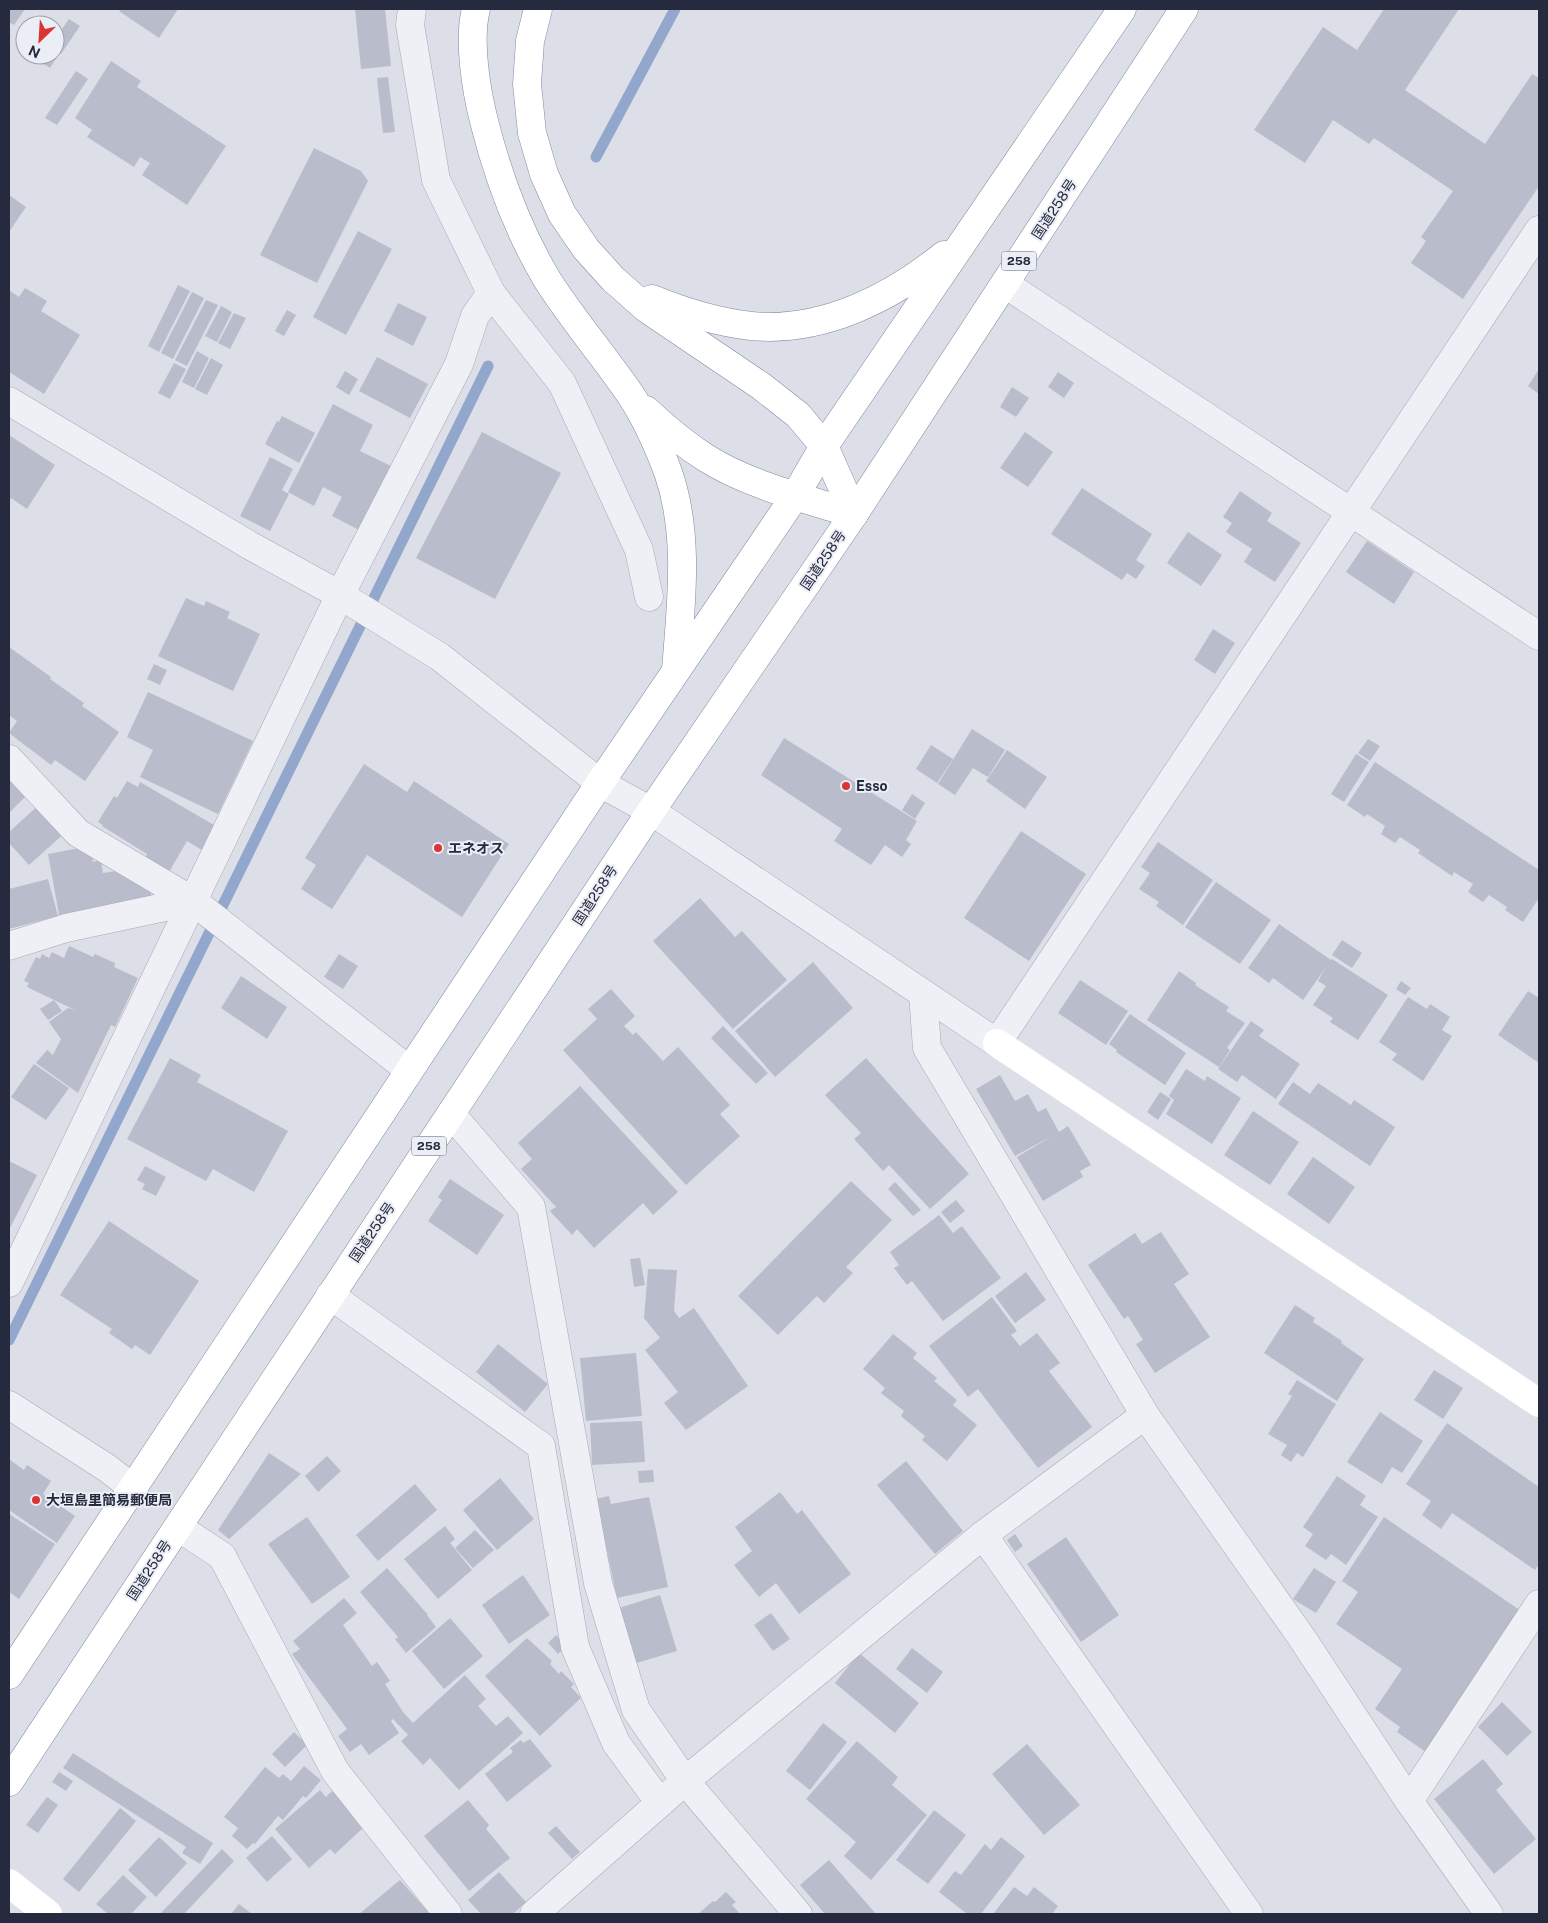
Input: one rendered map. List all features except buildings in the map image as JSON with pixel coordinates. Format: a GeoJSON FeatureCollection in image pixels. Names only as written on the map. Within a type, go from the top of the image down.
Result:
{"type":"FeatureCollection","features":[{"type":"Feature","properties":{"kind":"main road"},"geometry":{"type":"LineString","coordinates":[[476,9],[474,53],[477,95],[505,193],[527,244],[549,282],[631,396],[653,436],[668,474],[679,515],[682,557],[682,599],[676,672]]}},
{"type":"Feature","properties":{"kind":"main road"},"geometry":{"type":"LineString","coordinates":[[538,9],[530,42],[527,84],[532,133],[544,174],[562,214],[586,249],[613,279],[647,309],[761,386],[798,415],[824,446],[854,514]]}},
{"type":"Feature","properties":{"kind":"main road"},"geometry":{"type":"LineString","coordinates":[[9,1675],[600,783],[795,496],[824,446],[1122,9]]}},
{"type":"Feature","properties":{"kind":"main road","name":"国道258号"},"geometry":{"type":"LineString","coordinates":[[9,1782],[651,810],[854,514],[1184,9]]}},
{"type":"Feature","properties":{"kind":"main road"},"geometry":{"type":"LineString","coordinates":[[613,279],[650,298],[688,313],[720,321],[753,326],[789,326],[826,319],[866,305],[901,287],[965,239]]}},
{"type":"Feature","properties":{"kind":"main road"},"geometry":{"type":"LineString","coordinates":[[631,396],[671,434],[708,459],[745,477],[795,496],[854,514]]}},
{"type":"Feature","properties":{"kind":"main road"},"geometry":{"type":"LineString","coordinates":[[998,1043],[1539,1403]]}},
{"type":"Feature","properties":{"kind":"main road"},"geometry":{"type":"LineString","coordinates":[[9,1883],[48,1914]]}},
{"type":"Feature","properties":{"kind":"street"},"geometry":{"type":"LineString","coordinates":[[412,9],[410,25],[436,180],[491,293],[562,383],[639,550],[649,597]]}},
{"type":"Feature","properties":{"kind":"street"},"geometry":{"type":"LineString","coordinates":[[9,401],[250,545],[347,599],[440,656],[600,783],[651,810],[998,1043],[1539,230]]}},
{"type":"Feature","properties":{"kind":"street"},"geometry":{"type":"LineString","coordinates":[[1005,284],[1539,636]]}},
{"type":"Feature","properties":{"kind":"street"},"geometry":{"type":"LineString","coordinates":[[9,1280],[198,906],[459,364],[475,316],[491,293]]}},
{"type":"Feature","properties":{"kind":"street"},"geometry":{"type":"LineString","coordinates":[[9,759],[78,833],[198,906],[409,1070]]}},
{"type":"Feature","properties":{"kind":"street"},"geometry":{"type":"LineString","coordinates":[[9,946],[66,928],[198,906]]}},
{"type":"Feature","properties":{"kind":"street"},"geometry":{"type":"LineString","coordinates":[[923,994],[927,1048],[1145,1415],[1302,1638],[1409,1801],[1489,1914]]}},
{"type":"Feature","properties":{"kind":"street"},"geometry":{"type":"LineString","coordinates":[[450,1114],[531,1207],[598,1583],[636,1710],[685,1781],[798,1914]]}},
{"type":"Feature","properties":{"kind":"street"},"geometry":{"type":"LineString","coordinates":[[330,1295],[541,1446],[575,1647],[616,1743],[660,1803]]}},
{"type":"Feature","properties":{"kind":"street"},"geometry":{"type":"LineString","coordinates":[[9,1405],[107,1468],[132,1488]]}},
{"type":"Feature","properties":{"kind":"street"},"geometry":{"type":"LineString","coordinates":[[534,1914],[685,1781],[983,1535],[1145,1415]]}},
{"type":"Feature","properties":{"kind":"street"},"geometry":{"type":"LineString","coordinates":[[178,1527],[222,1556],[335,1771],[448,1914]]}},
{"type":"Feature","properties":{"kind":"street"},"geometry":{"type":"LineString","coordinates":[[983,1535],[1249,1914]]}},
{"type":"Feature","properties":{"kind":"street"},"geometry":{"type":"LineString","coordinates":[[1409,1801],[1539,1604]]}},
{"type":"Feature","properties":{"kind":"waterway"},"geometry":{"type":"LineString","coordinates":[[596,157],[675,9]]}},
{"type":"Feature","properties":{"kind":"waterway"},"geometry":{"type":"LineString","coordinates":[[9,1340],[488,366]]}},
{"type":"Feature","properties":{"kind":"place","name":"Esso"},"geometry":{"type":"Point","coordinates":[846,786]}},
{"type":"Feature","properties":{"kind":"place","name":"エネオス"},"geometry":{"type":"Point","coordinates":[438,848]}},
{"type":"Feature","properties":{"kind":"place","name":"大垣島里簡易郵便局"},"geometry":{"type":"Point","coordinates":[36,1500]}}]}
